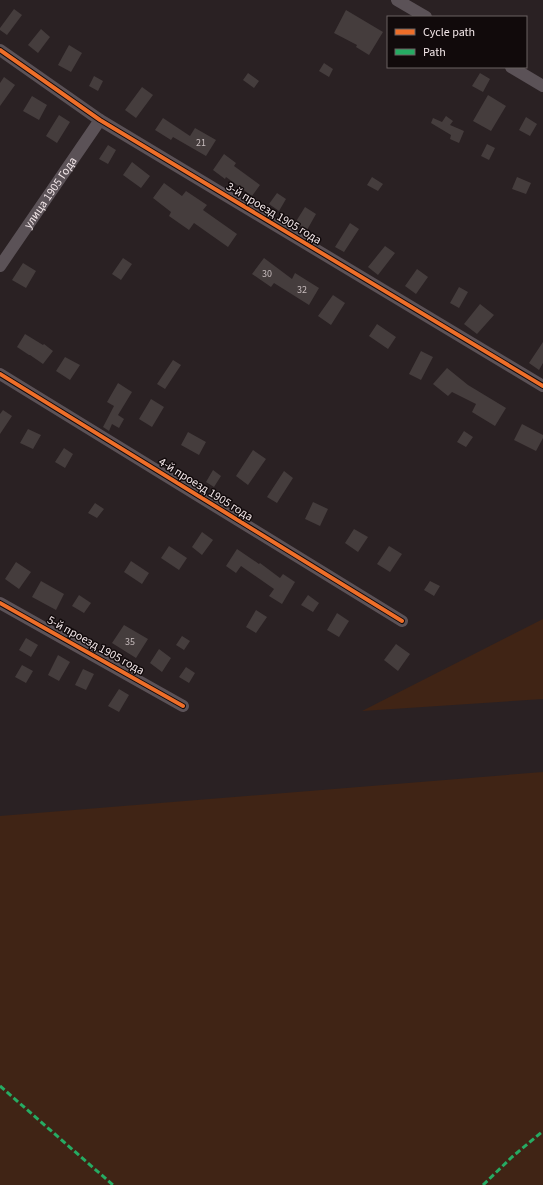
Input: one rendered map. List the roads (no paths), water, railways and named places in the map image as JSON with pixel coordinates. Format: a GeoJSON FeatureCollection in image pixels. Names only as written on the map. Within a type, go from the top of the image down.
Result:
{"type":"FeatureCollection","features":[{"type":"Feature","properties":{"kind":"street"},"geometry":{"type":"LineString","coordinates":[[401,1],[424,16]]}},
{"type":"Feature","properties":{"kind":"street","name":"3-й проезд 1905 года"},"geometry":{"type":"LineString","coordinates":[[0,50],[100,120],[543,386]]}},
{"type":"Feature","properties":{"kind":"street"},"geometry":{"type":"LineString","coordinates":[[513,68],[543,86]]}},
{"type":"Feature","properties":{"kind":"street","name":"улица 1905 Года"},"geometry":{"type":"LineString","coordinates":[[0,266],[100,120]]}},
{"type":"Feature","properties":{"kind":"street","name":"4-й проезд 1905 года"},"geometry":{"type":"LineString","coordinates":[[0,374],[402,621]]}},
{"type":"Feature","properties":{"kind":"street","name":"5-й проезд 1905 года"},"geometry":{"type":"LineString","coordinates":[[0,603],[183,706]]}}]}
